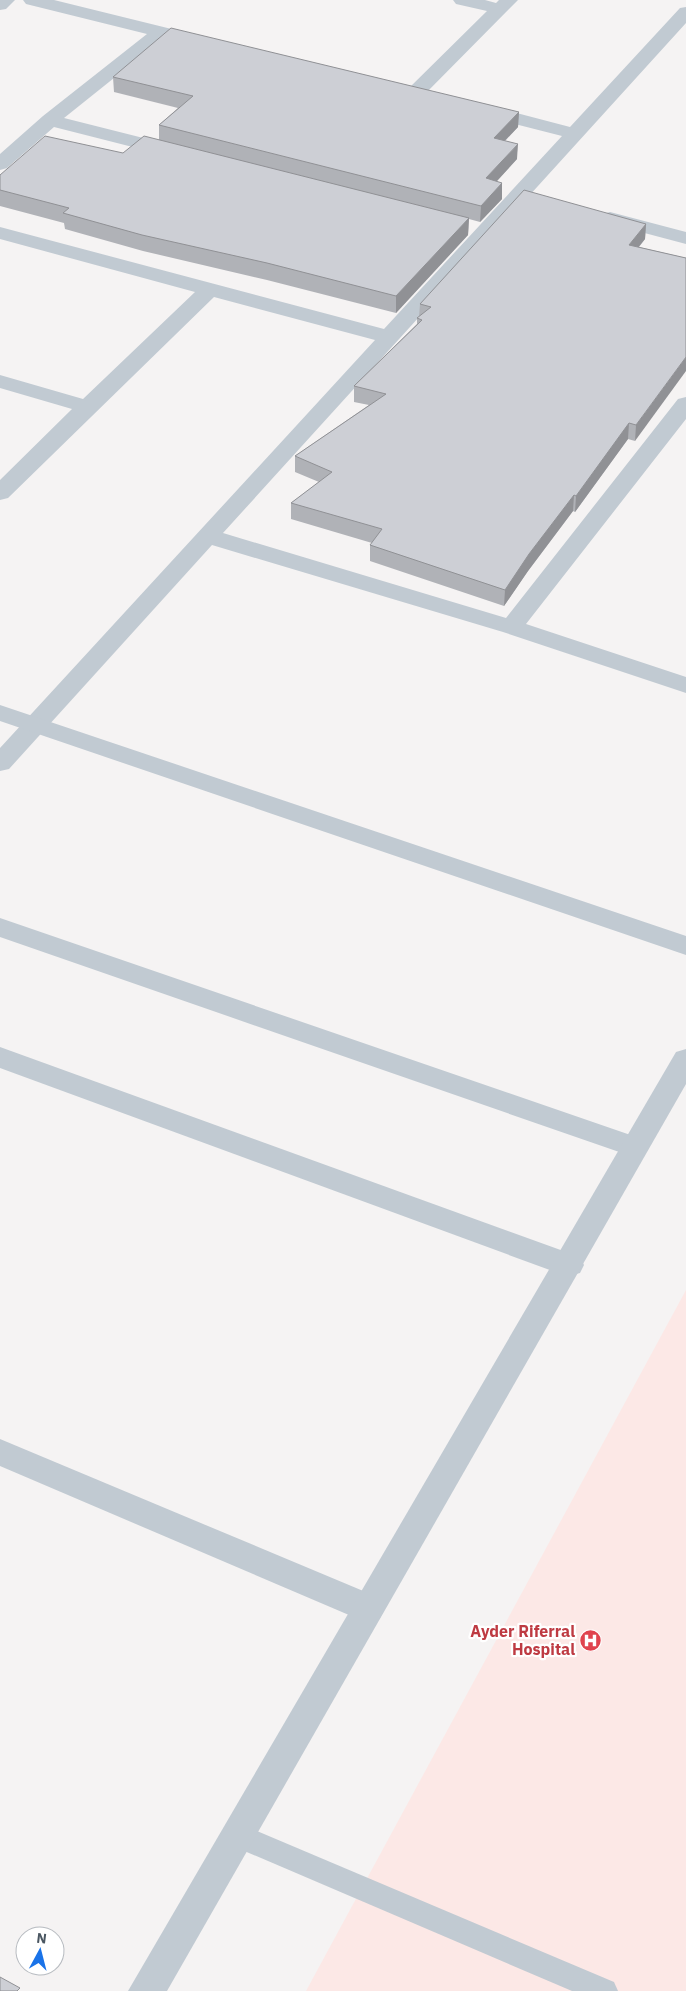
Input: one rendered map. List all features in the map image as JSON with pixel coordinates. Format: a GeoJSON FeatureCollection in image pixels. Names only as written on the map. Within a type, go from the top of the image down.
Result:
{"type":"FeatureCollection","features":[{"type":"Feature","properties":{"kind":"street"},"geometry":{"type":"LineString","coordinates":[[0,5],[6,0]]}},
{"type":"Feature","properties":{"kind":"street"},"geometry":{"type":"LineString","coordinates":[[32,0],[217,46]]}},
{"type":"Feature","properties":{"kind":"street"},"geometry":{"type":"LineString","coordinates":[[462,0],[504,4]]}},
{"type":"Feature","properties":{"kind":"street"},"geometry":{"type":"LineString","coordinates":[[415,93],[504,4]]}},
{"type":"Feature","properties":{"kind":"street"},"geometry":{"type":"LineString","coordinates":[[0,763],[388,337],[476,229],[529,196],[575,134],[686,12]]}},
{"type":"Feature","properties":{"kind":"street"},"geometry":{"type":"LineString","coordinates":[[0,164],[50,120],[160,32]]}},
{"type":"Feature","properties":{"kind":"street"},"geometry":{"type":"LineString","coordinates":[[396,89],[434,98]]}},
{"type":"Feature","properties":{"kind":"street"},"geometry":{"type":"LineString","coordinates":[[462,105],[575,134]]}},
{"type":"Feature","properties":{"kind":"street"},"geometry":{"type":"LineString","coordinates":[[50,120],[186,155]]}},
{"type":"Feature","properties":{"kind":"street"},"geometry":{"type":"LineString","coordinates":[[594,214],[686,238]]}},
{"type":"Feature","properties":{"kind":"street"},"geometry":{"type":"LineString","coordinates":[[0,234],[388,337]]}},
{"type":"Feature","properties":{"kind":"street"},"geometry":{"type":"LineString","coordinates":[[0,493],[210,289]]}},
{"type":"Feature","properties":{"kind":"street"},"geometry":{"type":"LineString","coordinates":[[0,381],[87,407]]}},
{"type":"Feature","properties":{"kind":"street"},"geometry":{"type":"LineString","coordinates":[[511,627],[686,404]]}},
{"type":"Feature","properties":{"kind":"street"},"geometry":{"type":"LineString","coordinates":[[207,536],[511,627],[686,686]]}},
{"type":"Feature","properties":{"kind":"street"},"geometry":{"type":"LineString","coordinates":[[0,713],[686,946]]}},
{"type":"Feature","properties":{"kind":"street"},"geometry":{"type":"LineString","coordinates":[[0,927],[635,1147]]}},
{"type":"Feature","properties":{"kind":"street"},"geometry":{"type":"LineString","coordinates":[[0,1057],[569,1265]]}},
{"type":"Feature","properties":{"kind":"street"},"geometry":{"type":"LineString","coordinates":[[147,1991],[686,1060]]}},
{"type":"Feature","properties":{"kind":"street"},"geometry":{"type":"LineString","coordinates":[[0,1452],[368,1608]]}},
{"type":"Feature","properties":{"kind":"lane"},"geometry":{"type":"LineString","coordinates":[[238,1835],[604,1991]]}},
{"type":"Feature","properties":{"kind":"shaded area","name":"Ayder Riferral Hospital"},"geometry":{"type":"Polygon","coordinates":[[[686,1290],[686,1991],[306,1991],[686,1290]]]}},
{"type":"Feature","properties":{"kind":"building"},"geometry":{"type":"Polygon","coordinates":[[[171,28],[519,112],[494,138],[518,144],[486,178],[502,183],[481,206],[159,125],[193,96],[113,77],[171,28]]]}},
{"type":"Feature","properties":{"kind":"building"},"geometry":{"type":"Polygon","coordinates":[[[45,136],[123,153],[144,136],[469,218],[396,296],[267,263],[142,235],[63,213],[69,208],[0,190],[0,175],[45,136]]]}},
{"type":"Feature","properties":{"kind":"building"},"geometry":{"type":"Polygon","coordinates":[[[524,190],[646,224],[629,245],[686,258],[686,357],[636,425],[629,423],[576,496],[574,495],[529,554],[505,590],[370,545],[382,529],[291,503],[332,472],[295,456],[386,394],[354,386],[422,320],[417,318],[431,307],[420,304],[524,190]]]}},
{"type":"Feature","properties":{"kind":"building"},"geometry":{"type":"Polygon","coordinates":[[[0,1977],[20,1988],[17,1991],[0,1991],[0,1977]]]}},
{"type":"Feature","properties":{"kind":"place","name":"Ayder Riferral Hospital"},"geometry":{"type":"Point","coordinates":[591,1640]}}]}
